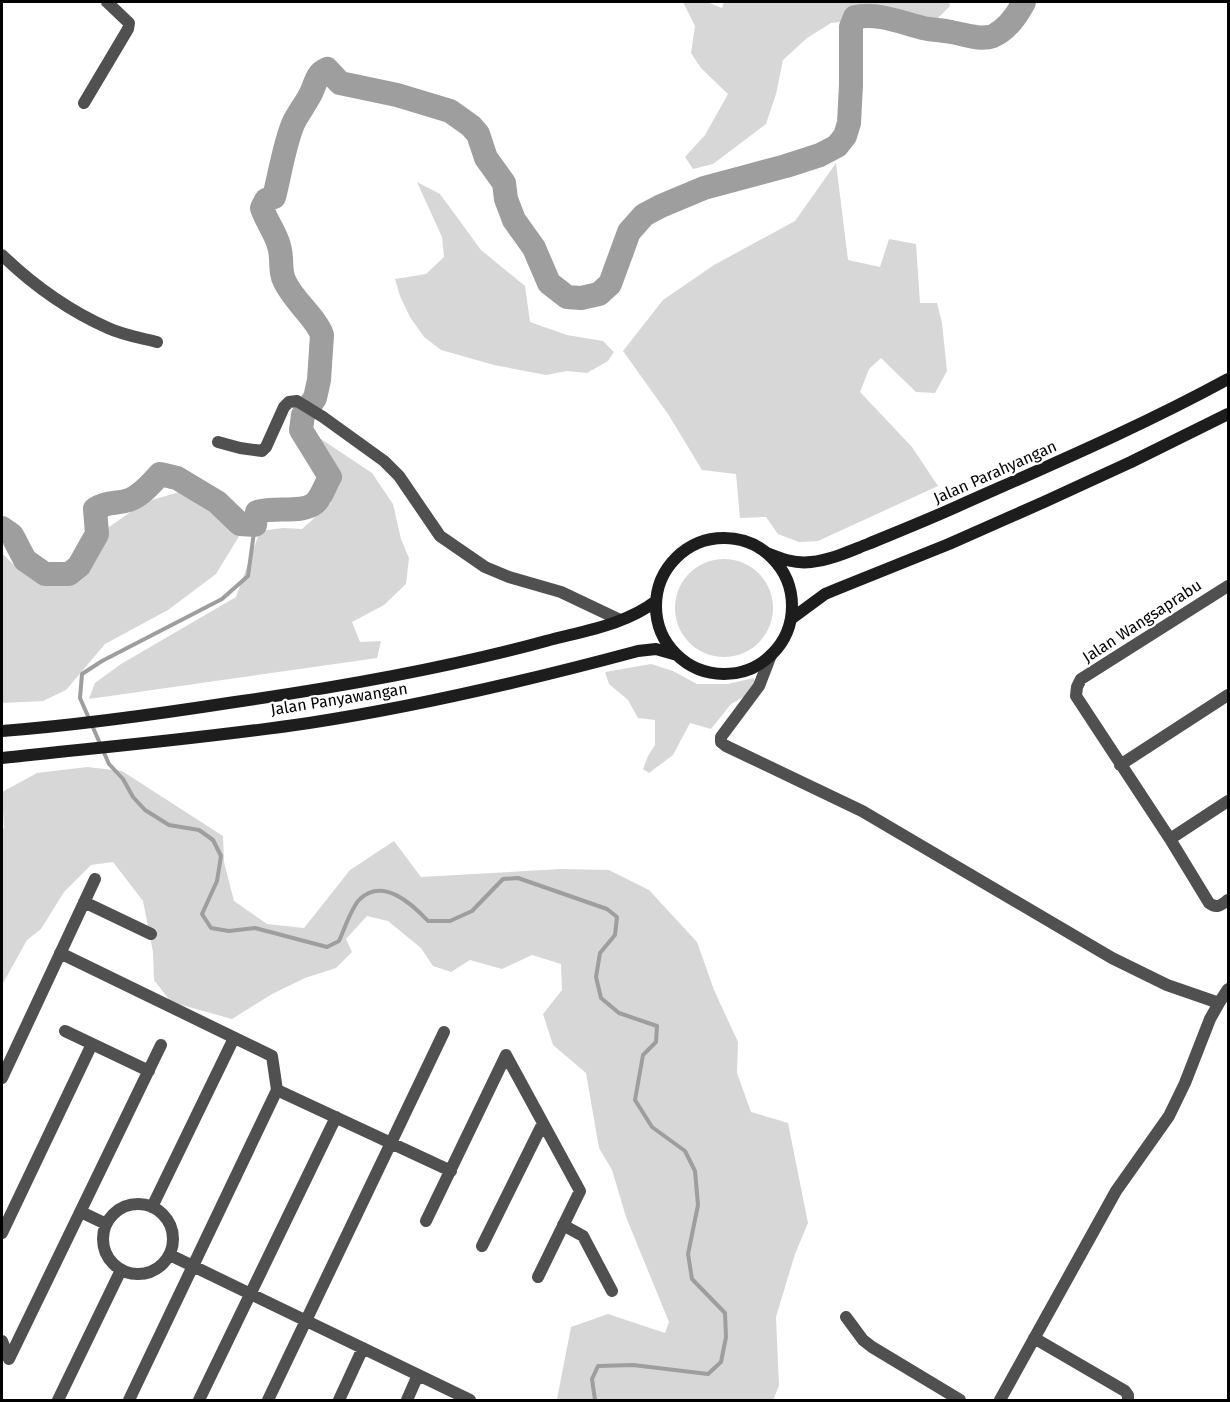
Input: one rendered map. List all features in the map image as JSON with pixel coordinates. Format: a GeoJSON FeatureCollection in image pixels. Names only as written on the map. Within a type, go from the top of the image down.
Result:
{"type":"FeatureCollection","features":[{"type":"Feature","properties":{"kind":"main road","name":"Jalan Parahyangan"},"geometry":{"type":"LineString","coordinates":[[767,554],[798,563],[838,556],[1126,432],[1228,379]]}},
{"type":"Feature","properties":{"kind":"main road"},"geometry":{"type":"LineString","coordinates":[[791,619],[825,594],[949,544],[1044,502],[1141,458],[1228,414]]}},
{"type":"Feature","properties":{"kind":"main road"},"geometry":{"type":"LineString","coordinates":[[728,538],[749,543],[767,554],[780,567],[788,583],[792,601],[791,619],[784,638],[771,655],[754,666],[735,673],[714,673],[694,667],[677,655],[664,639],[657,621],[656,601],[660,580],[671,562],[687,548],[707,540],[728,538]]}},
{"type":"Feature","properties":{"kind":"main road","name":"Jalan Panyawangan"},"geometry":{"type":"LineString","coordinates":[[2,731],[134,716],[402,676],[483,658],[620,620],[642,611],[656,601]]}},
{"type":"Feature","properties":{"kind":"main road","name":"Jalan Panyawangan"},"geometry":{"type":"LineString","coordinates":[[2,758],[310,723],[514,683],[638,651],[656,650],[677,655]]}},
{"type":"Feature","properties":{"kind":"street"},"geometry":{"type":"LineString","coordinates":[[84,103],[128,29],[129,23],[106,2]]}},
{"type":"Feature","properties":{"kind":"street"},"geometry":{"type":"LineString","coordinates":[[2,255],[50,294],[84,315],[110,329],[157,342]]}},
{"type":"Feature","properties":{"kind":"street"},"geometry":{"type":"LineString","coordinates":[[218,442],[262,451],[284,407],[289,402],[297,402],[323,417],[384,461],[399,476],[440,536],[456,548],[496,573],[561,592],[620,620]]}},
{"type":"Feature","properties":{"kind":"street","name":"Jalan Wangsaprabu"},"geometry":{"type":"LineString","coordinates":[[1228,586],[1081,680],[1076,696],[1209,903],[1218,907],[1228,900]]}},
{"type":"Feature","properties":{"kind":"street"},"geometry":{"type":"LineString","coordinates":[[771,655],[759,686],[721,737],[721,742],[726,746],[862,811],[1112,958],[1167,985],[1225,997],[1210,1019],[1185,1083],[1169,1116],[1116,1191],[1000,1401]]}},
{"type":"Feature","properties":{"kind":"street"},"geometry":{"type":"LineString","coordinates":[[1120,765],[1228,695]]}},
{"type":"Feature","properties":{"kind":"street"},"geometry":{"type":"LineString","coordinates":[[1170,839],[1228,801]]}},
{"type":"Feature","properties":{"kind":"street"},"geometry":{"type":"LineString","coordinates":[[2,1078],[95,879]]}},
{"type":"Feature","properties":{"kind":"street"},"geometry":{"type":"LineString","coordinates":[[84,902],[151,934]]}},
{"type":"Feature","properties":{"kind":"street"},"geometry":{"type":"LineString","coordinates":[[60,952],[272,1056],[277,1090],[129,1401]]}},
{"type":"Feature","properties":{"kind":"street"},"geometry":{"type":"LineString","coordinates":[[64,1031],[148,1071]]}},
{"type":"Feature","properties":{"kind":"street"},"geometry":{"type":"LineString","coordinates":[[268,1401],[444,1032]]}},
{"type":"Feature","properties":{"kind":"street"},"geometry":{"type":"LineString","coordinates":[[152,1207],[234,1038]]}},
{"type":"Feature","properties":{"kind":"street"},"geometry":{"type":"LineString","coordinates":[[2,1233],[92,1044]]}},
{"type":"Feature","properties":{"kind":"street"},"geometry":{"type":"LineString","coordinates":[[2,1341],[9,1359],[161,1045]]}},
{"type":"Feature","properties":{"kind":"street"},"geometry":{"type":"LineString","coordinates":[[426,1221],[506,1055],[580,1191],[538,1277]]}},
{"type":"Feature","properties":{"kind":"street"},"geometry":{"type":"LineString","coordinates":[[277,1090],[451,1171]]}},
{"type":"Feature","properties":{"kind":"street"},"geometry":{"type":"LineString","coordinates":[[199,1401],[336,1117]]}},
{"type":"Feature","properties":{"kind":"street"},"geometry":{"type":"LineString","coordinates":[[482,1246],[543,1123]]}},
{"type":"Feature","properties":{"kind":"street"},"geometry":{"type":"LineString","coordinates":[[134,1204],[152,1207],[167,1219],[174,1236],[170,1255],[157,1269],[140,1274],[122,1270],[108,1258],[103,1242],[106,1224],[117,1210],[134,1204]]}},
{"type":"Feature","properties":{"kind":"street"},"geometry":{"type":"LineString","coordinates":[[81,1212],[106,1224]]}},
{"type":"Feature","properties":{"kind":"street"},"geometry":{"type":"LineString","coordinates":[[563,1225],[583,1236],[612,1290]]}},
{"type":"Feature","properties":{"kind":"street"},"geometry":{"type":"LineString","coordinates":[[170,1255],[470,1401]]}},
{"type":"Feature","properties":{"kind":"street"},"geometry":{"type":"LineString","coordinates":[[58,1401],[122,1270]]}},
{"type":"Feature","properties":{"kind":"street"},"geometry":{"type":"LineString","coordinates":[[846,1317],[863,1340],[872,1347],[960,1401]]}},
{"type":"Feature","properties":{"kind":"street"},"geometry":{"type":"LineString","coordinates":[[1034,1338],[1125,1391],[1128,1401]]}},
{"type":"Feature","properties":{"kind":"street"},"geometry":{"type":"LineString","coordinates":[[339,1401],[363,1348]]}},
{"type":"Feature","properties":{"kind":"street"},"geometry":{"type":"LineString","coordinates":[[407,1401],[418,1375]]}},
{"type":"Feature","properties":{"kind":"shaded area"},"geometry":{"type":"Polygon","coordinates":[[[683,2],[707,2],[722,8],[724,2],[949,2],[950,6],[937,19],[879,18],[831,23],[807,38],[783,60],[776,94],[766,124],[713,164],[693,169],[685,157],[705,135],[728,94],[701,68],[691,53],[695,26],[683,2]]]}},
{"type":"Feature","properties":{"kind":"shaded area"},"geometry":{"type":"Polygon","coordinates":[[[836,163],[848,260],[880,267],[889,239],[916,244],[920,303],[937,303],[942,323],[947,371],[935,393],[916,392],[881,358],[869,369],[860,392],[912,447],[938,486],[818,541],[799,542],[778,534],[766,517],[740,518],[736,474],[702,470],[668,414],[623,351],[663,300],[714,265],[795,221],[836,163]]]}},
{"type":"Feature","properties":{"kind":"shaded area"},"geometry":{"type":"Polygon","coordinates":[[[417,182],[440,194],[481,250],[525,286],[530,322],[567,335],[603,341],[614,352],[608,361],[587,373],[567,371],[546,375],[494,365],[441,350],[424,337],[410,317],[395,279],[426,274],[444,257],[442,237],[417,182]]]}},
{"type":"Feature","properties":{"kind":"shaded area"},"geometry":{"type":"Polygon","coordinates":[[[321,439],[372,473],[393,504],[401,539],[409,558],[406,584],[384,605],[352,622],[360,642],[381,641],[377,658],[89,699],[95,683],[121,664],[236,597],[260,531],[283,528],[302,529],[331,503],[332,469],[315,440],[321,439]]]}},
{"type":"Feature","properties":{"kind":"shaded area"},"geometry":{"type":"Polygon","coordinates":[[[200,486],[241,533],[216,574],[168,610],[105,644],[66,690],[43,701],[2,703],[2,553],[17,568],[55,586],[79,566],[102,532],[145,502],[200,486]]]}},
{"type":"Feature","properties":{"kind":"shaded area"},"geometry":{"type":"Polygon","coordinates":[[[724,559],[743,563],[759,573],[769,589],[773,608],[769,627],[759,643],[743,653],[724,657],[705,653],[689,643],[679,627],[675,608],[679,589],[689,573],[705,563],[724,559]]]}},
{"type":"Feature","properties":{"kind":"shaded area"},"geometry":{"type":"Polygon","coordinates":[[[651,664],[673,671],[697,684],[727,684],[754,678],[755,684],[747,695],[731,704],[711,729],[690,723],[673,755],[649,773],[643,769],[655,745],[655,720],[638,718],[628,700],[609,684],[605,672],[651,664]]]}},
{"type":"Feature","properties":{"kind":"shaded area"},"geometry":{"type":"Polygon","coordinates":[[[87,767],[122,771],[223,836],[224,862],[234,901],[267,924],[304,928],[350,870],[394,841],[421,877],[561,869],[609,870],[649,890],[697,942],[714,990],[738,1042],[737,1073],[751,1112],[788,1123],[808,1223],[795,1254],[776,1317],[779,1386],[773,1400],[555,1400],[571,1327],[608,1314],[665,1333],[669,1322],[626,1217],[612,1170],[599,1148],[586,1073],[553,1045],[543,1014],[562,990],[561,964],[532,955],[502,969],[470,960],[451,972],[433,966],[421,948],[388,921],[367,916],[346,939],[352,952],[336,968],[305,978],[272,994],[232,1019],[171,1002],[154,980],[153,952],[143,901],[113,862],[91,865],[64,892],[41,929],[27,940],[2,985],[2,830],[4,828],[2,792],[37,773],[87,767]]]}},
{"type":"Feature","properties":{"kind":"waterway"},"geometry":{"type":"LineString","coordinates":[[2,528],[12,535],[25,560],[45,574],[69,574],[79,566],[97,534],[95,509],[105,504],[138,496],[160,474],[177,478],[217,502],[240,524],[255,525],[257,512],[303,508],[310,506],[320,498],[330,477],[301,430],[303,415],[315,398],[319,380],[322,335],[285,282],[278,241],[262,208],[266,200],[274,197],[293,124],[323,71],[327,69],[340,83],[397,95],[450,111],[471,126],[478,134],[486,158],[504,183],[506,199],[514,220],[534,248],[549,283],[567,297],[581,298],[599,294],[610,284],[629,232],[644,215],[704,188],[786,166],[820,155],[837,146],[845,136],[849,123],[851,27],[855,17],[881,17],[926,29],[988,37],[1008,26],[1024,2]]}},
{"type":"Feature","properties":{"kind":"waterway"},"geometry":{"type":"LineString","coordinates":[[255,525],[248,576],[222,599],[102,661],[82,674],[80,698],[109,764],[145,810],[169,825],[199,830],[213,840],[221,856],[217,881],[202,914],[211,928],[229,931],[255,928],[327,947],[339,941],[354,907],[369,893],[378,891],[397,895],[428,921],[450,921],[472,911],[503,879],[518,878],[607,909],[617,917],[615,935],[600,953],[596,977],[601,998],[619,1013],[657,1026],[656,1042],[643,1055],[635,1100],[652,1127],[685,1151],[695,1171],[698,1205],[688,1254],[692,1279],[725,1313],[726,1337],[721,1362],[708,1374],[633,1365],[598,1366],[592,1379],[595,1400]]}}]}
